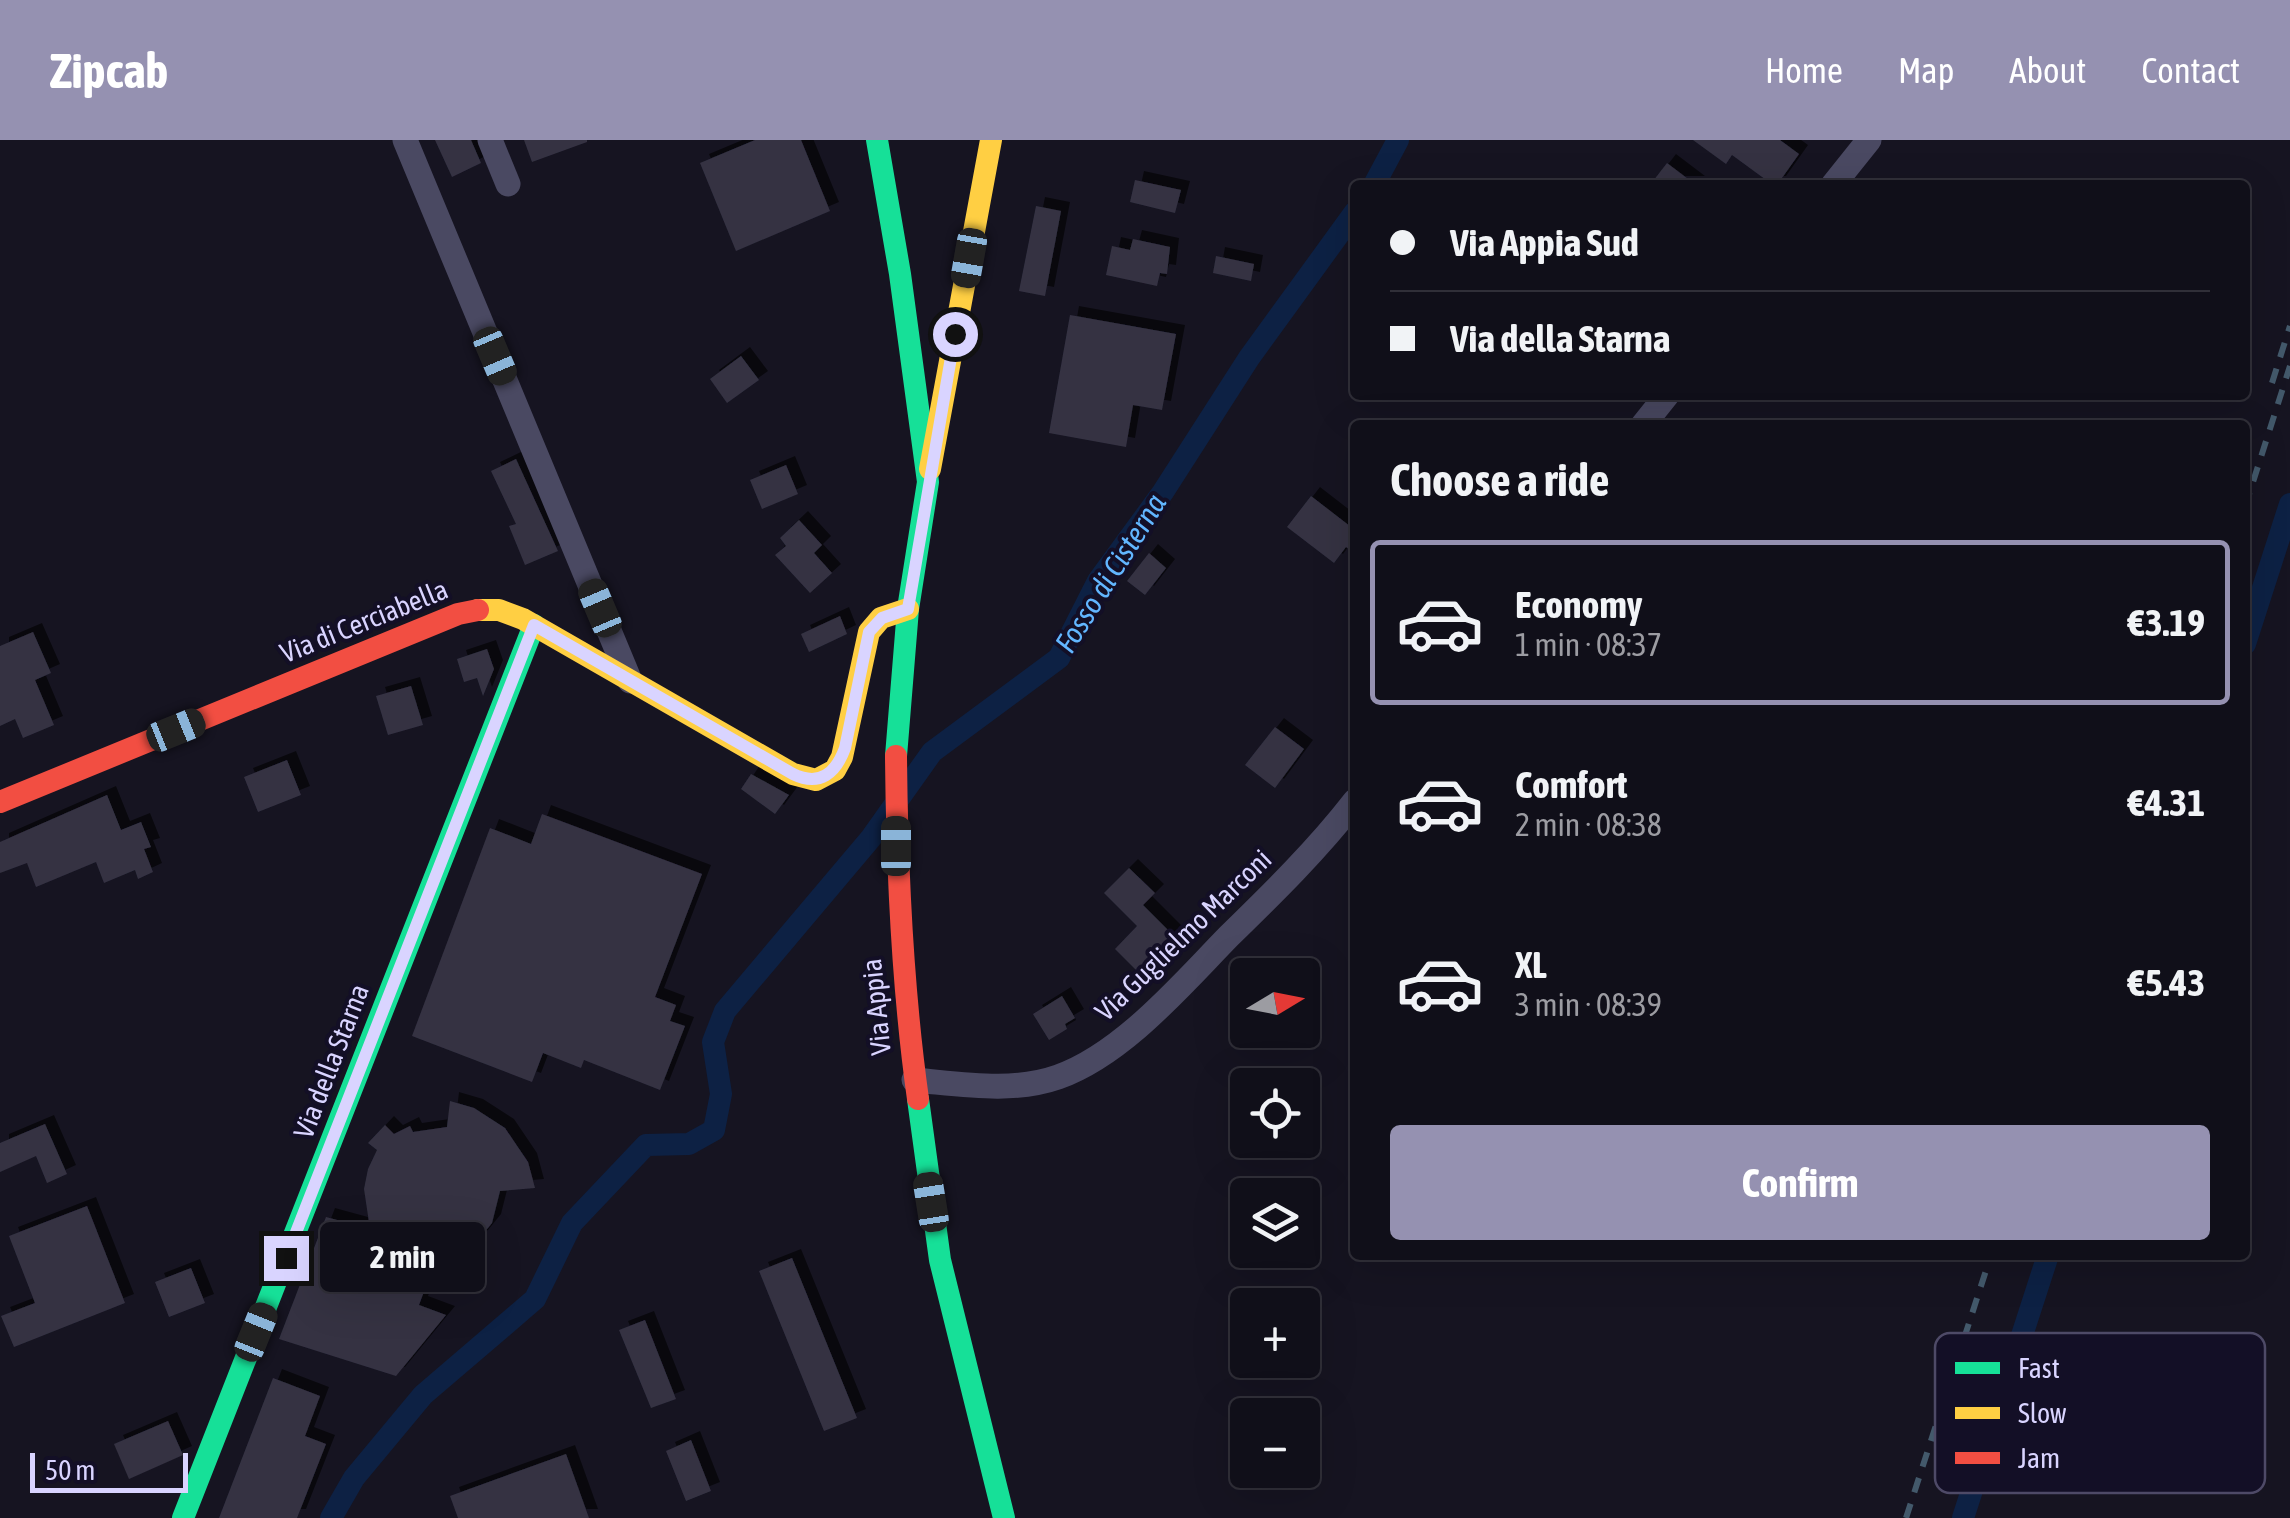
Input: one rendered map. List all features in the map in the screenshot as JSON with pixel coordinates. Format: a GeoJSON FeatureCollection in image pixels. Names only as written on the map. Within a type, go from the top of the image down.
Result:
{"type":"FeatureCollection","features":[{"type":"Feature","properties":{"kind":"street"},"geometry":{"type":"LineString","coordinates":[[405,140],[630,681]]}},
{"type":"Feature","properties":{"kind":"street"},"geometry":{"type":"LineString","coordinates":[[490,140],[508,184]]}},
{"type":"Feature","properties":{"kind":"street"},"geometry":{"type":"LineString","coordinates":[[877,140],[928,482]]}},
{"type":"Feature","properties":{"kind":"street","name":"Via Appia"},"geometry":{"type":"LineString","coordinates":[[991,140],[908,609],[898,716],[896,824],[900,949],[914,1080],[948,1294],[1004,1518]]}},
{"type":"Feature","properties":{"kind":"street"},"geometry":{"type":"LineString","coordinates":[[1837,180],[1869,140]]}},
{"type":"Feature","properties":{"kind":"street"},"geometry":{"type":"LineString","coordinates":[[1647,420],[1663,400]]}},
{"type":"Feature","properties":{"kind":"street","name":"Via di Cerciabella"},"geometry":{"type":"LineString","coordinates":[[0,802],[464,612],[498,610],[534,625],[793,774],[816,780],[830,774],[842,757],[869,632],[882,618],[908,609]]}},
{"type":"Feature","properties":{"kind":"street","name":"Via della Starna"},"geometry":{"type":"LineString","coordinates":[[183,1518],[534,625]]}},
{"type":"Feature","properties":{"kind":"street","name":"Via Guglielmo Marconi"},"geometry":{"type":"LineString","coordinates":[[914,1080],[982,1086],[1027,1084],[1059,1077],[1090,1062],[1145,1019],[1182,983],[1315,849],[1350,807]]}},
{"type":"Feature","properties":{"kind":"building"},"geometry":{"type":"Polygon","coordinates":[[[435,140],[471,140],[481,163],[452,177],[435,140]]]}},
{"type":"Feature","properties":{"kind":"building"},"geometry":{"type":"Polygon","coordinates":[[[524,140],[587,140],[587,142],[532,162],[524,140]]]}},
{"type":"Feature","properties":{"kind":"building"},"geometry":{"type":"Polygon","coordinates":[[[755,140],[801,140],[830,211],[736,251],[700,163],[755,140]]]}},
{"type":"Feature","properties":{"kind":"building"},"geometry":{"type":"Polygon","coordinates":[[[1693,140],[1780,140],[1799,154],[1781,180],[1766,180],[1732,155],[1726,164],[1693,140]]]}},
{"type":"Feature","properties":{"kind":"building"},"geometry":{"type":"Polygon","coordinates":[[[1667,163],[1689,180],[1654,180],[1667,163]]]}},
{"type":"Feature","properties":{"kind":"building"},"geometry":{"type":"Polygon","coordinates":[[[1135,180],[1181,190],[1175,213],[1130,202],[1135,180]]]}},
{"type":"Feature","properties":{"kind":"building"},"geometry":{"type":"Polygon","coordinates":[[[1036,206],[1061,211],[1045,296],[1019,291],[1036,206]]]}},
{"type":"Feature","properties":{"kind":"building"},"geometry":{"type":"Polygon","coordinates":[[[1133,239],[1170,247],[1167,274],[1160,273],[1157,286],[1106,275],[1112,246],[1130,250],[1133,239]]]}},
{"type":"Feature","properties":{"kind":"building"},"geometry":{"type":"Polygon","coordinates":[[[1216,256],[1254,264],[1251,281],[1213,273],[1216,256]]]}},
{"type":"Feature","properties":{"kind":"building"},"geometry":{"type":"Polygon","coordinates":[[[1070,315],[1176,334],[1162,410],[1133,405],[1126,447],[1049,433],[1070,315]]]}},
{"type":"Feature","properties":{"kind":"building"},"geometry":{"type":"Polygon","coordinates":[[[741,356],[759,380],[727,403],[710,379],[741,356]]]}},
{"type":"Feature","properties":{"kind":"building"},"geometry":{"type":"Polygon","coordinates":[[[516,459],[558,551],[525,565],[509,526],[516,524],[491,471],[516,459]]]}},
{"type":"Feature","properties":{"kind":"building"},"geometry":{"type":"Polygon","coordinates":[[[786,465],[798,494],[762,509],[750,480],[786,465]]]}},
{"type":"Feature","properties":{"kind":"building"},"geometry":{"type":"Polygon","coordinates":[[[1311,496],[1350,526],[1350,550],[1346,547],[1334,563],[1287,527],[1311,496]]]}},
{"type":"Feature","properties":{"kind":"building"},"geometry":{"type":"Polygon","coordinates":[[[799,520],[822,545],[814,553],[832,573],[810,593],[775,555],[786,546],[780,538],[799,520]]]}},
{"type":"Feature","properties":{"kind":"building"},"geometry":{"type":"Polygon","coordinates":[[[1149,553],[1166,568],[1145,595],[1127,581],[1149,553]]]}},
{"type":"Feature","properties":{"kind":"building"},"geometry":{"type":"Polygon","coordinates":[[[840,616],[847,634],[809,652],[801,634],[840,616]]]}},
{"type":"Feature","properties":{"kind":"building"},"geometry":{"type":"Polygon","coordinates":[[[33,632],[51,673],[35,680],[54,725],[23,738],[15,719],[0,726],[0,646],[33,632]]]}},
{"type":"Feature","properties":{"kind":"building"},"geometry":{"type":"Polygon","coordinates":[[[487,649],[494,669],[483,696],[477,678],[464,682],[457,659],[487,649]]]}},
{"type":"Feature","properties":{"kind":"building"},"geometry":{"type":"Polygon","coordinates":[[[411,686],[423,725],[388,735],[376,696],[411,686]]]}},
{"type":"Feature","properties":{"kind":"building"},"geometry":{"type":"Polygon","coordinates":[[[1275,727],[1304,749],[1275,788],[1245,765],[1275,727]]]}},
{"type":"Feature","properties":{"kind":"building"},"geometry":{"type":"Polygon","coordinates":[[[287,760],[301,795],[258,812],[244,777],[287,760]]]}},
{"type":"Feature","properties":{"kind":"building"},"geometry":{"type":"Polygon","coordinates":[[[751,774],[789,795],[775,814],[741,789],[751,774]]]}},
{"type":"Feature","properties":{"kind":"building"},"geometry":{"type":"Polygon","coordinates":[[[107,795],[121,830],[141,822],[151,847],[144,849],[153,872],[138,879],[135,870],[104,883],[96,862],[36,887],[27,863],[0,873],[0,842],[107,795]]]}},
{"type":"Feature","properties":{"kind":"building"},"geometry":{"type":"Polygon","coordinates":[[[542,814],[702,874],[655,997],[676,1005],[670,1021],[685,1026],[660,1090],[584,1060],[581,1068],[543,1053],[532,1082],[412,1036],[490,828],[531,844],[542,814]]]}},
{"type":"Feature","properties":{"kind":"building"},"geometry":{"type":"Polygon","coordinates":[[[1129,868],[1155,893],[1143,905],[1176,938],[1140,974],[1115,949],[1137,926],[1104,893],[1129,868]]]}},
{"type":"Feature","properties":{"kind":"building"},"geometry":{"type":"Polygon","coordinates":[[[1062,996],[1075,1018],[1065,1024],[1067,1029],[1049,1040],[1033,1014],[1062,996]]]}},
{"type":"Feature","properties":{"kind":"building"},"geometry":{"type":"Polygon","coordinates":[[[450,1101],[474,1108],[505,1128],[528,1162],[535,1188],[500,1191],[492,1223],[479,1239],[458,1251],[438,1254],[419,1305],[446,1315],[396,1376],[279,1339],[326,1217],[370,1229],[364,1189],[377,1150],[368,1143],[385,1125],[394,1134],[410,1126],[413,1132],[447,1127],[450,1101]]]}},
{"type":"Feature","properties":{"kind":"building"},"geometry":{"type":"Polygon","coordinates":[[[45,1124],[67,1174],[47,1183],[36,1156],[0,1172],[0,1143],[45,1124]]]}},
{"type":"Feature","properties":{"kind":"building"},"geometry":{"type":"Polygon","coordinates":[[[87,1206],[125,1303],[14,1347],[1,1316],[35,1303],[9,1236],[87,1206]]]}},
{"type":"Feature","properties":{"kind":"building"},"geometry":{"type":"Polygon","coordinates":[[[792,1258],[857,1418],[824,1431],[759,1271],[792,1258]]]}},
{"type":"Feature","properties":{"kind":"building"},"geometry":{"type":"Polygon","coordinates":[[[191,1268],[205,1303],[169,1317],[155,1282],[191,1268]]]}},
{"type":"Feature","properties":{"kind":"building"},"geometry":{"type":"Polygon","coordinates":[[[645,1320],[676,1399],[651,1408],[619,1330],[645,1320]]]}},
{"type":"Feature","properties":{"kind":"building"},"geometry":{"type":"Polygon","coordinates":[[[273,1378],[320,1396],[305,1436],[326,1444],[297,1518],[219,1518],[273,1378]]]}},
{"type":"Feature","properties":{"kind":"building"},"geometry":{"type":"Polygon","coordinates":[[[168,1421],[183,1455],[129,1479],[114,1444],[168,1421]]]}},
{"type":"Feature","properties":{"kind":"building"},"geometry":{"type":"Polygon","coordinates":[[[691,1440],[711,1491],[686,1501],[666,1451],[691,1440]]]}},
{"type":"Feature","properties":{"kind":"building"},"geometry":{"type":"Polygon","coordinates":[[[566,1454],[589,1518],[458,1518],[450,1496],[566,1454]]]}},
{"type":"Feature","properties":{"kind":"waterway","name":"Fosso di Cisterna"},"geometry":{"type":"LineString","coordinates":[[1377,180],[1398,140]]}},
{"type":"Feature","properties":{"kind":"waterway","name":"Fosso di Cisterna"},"geometry":{"type":"LineString","coordinates":[[331,1518],[354,1478],[423,1395],[535,1299],[572,1223],[646,1145],[689,1144],[714,1130],[721,1094],[713,1042],[725,1011],[871,838],[932,752],[1059,658],[1098,581],[1163,492],[1249,358],[1350,219]]}},
{"type":"Feature","properties":{"kind":"waterway"},"geometry":{"type":"LineString","coordinates":[[2250,628],[2290,504]]}},
{"type":"Feature","properties":{"kind":"waterway"},"geometry":{"type":"LineString","coordinates":[[2023,1333],[2046,1260]]}},
{"type":"Feature","properties":{"kind":"waterway"},"geometry":{"type":"LineString","coordinates":[[1963,1518],[1971,1493]]}},
{"type":"Feature","properties":{"kind":"railway"},"geometry":{"type":"LineString","coordinates":[[2272,383],[2290,326]]}},
{"type":"Feature","properties":{"kind":"railway"},"geometry":{"type":"LineString","coordinates":[[2250,491],[2290,366]]}},
{"type":"Feature","properties":{"kind":"railway"},"geometry":{"type":"LineString","coordinates":[[1966,1333],[1989,1260]]}},
{"type":"Feature","properties":{"kind":"railway"},"geometry":{"type":"LineString","coordinates":[[1906,1518],[1935,1428]]}},
{"type":"Feature","properties":{"kind":"traffic: fast"},"geometry":{"type":"LineString","coordinates":[[877,140],[928,482],[908,609],[896,756]]}},
{"type":"Feature","properties":{"kind":"traffic: fast"},"geometry":{"type":"LineString","coordinates":[[183,1518],[534,625]]}},
{"type":"Feature","properties":{"kind":"traffic: fast"},"geometry":{"type":"LineString","coordinates":[[918,1099],[940,1260],[1004,1518]]}},
{"type":"Feature","properties":{"kind":"traffic: slow"},"geometry":{"type":"LineString","coordinates":[[930,469],[991,140]]}},
{"type":"Feature","properties":{"kind":"traffic: slow"},"geometry":{"type":"LineString","coordinates":[[478,610],[499,610],[523,619],[793,774],[816,780],[835,770],[842,757],[869,632],[881,618],[908,609]]}},
{"type":"Feature","properties":{"kind":"traffic: jam"},"geometry":{"type":"LineString","coordinates":[[0,802],[458,614],[478,610]]}},
{"type":"Feature","properties":{"kind":"traffic: jam"},"geometry":{"type":"LineString","coordinates":[[896,756],[901,928],[918,1099]]}},
{"type":"Feature","properties":{"kind":"route"},"geometry":{"type":"LineString","coordinates":[[286,1258],[534,625],[793,774],[816,780],[830,774],[845,748],[869,632],[882,618],[908,609],[955,334]]}}]}
